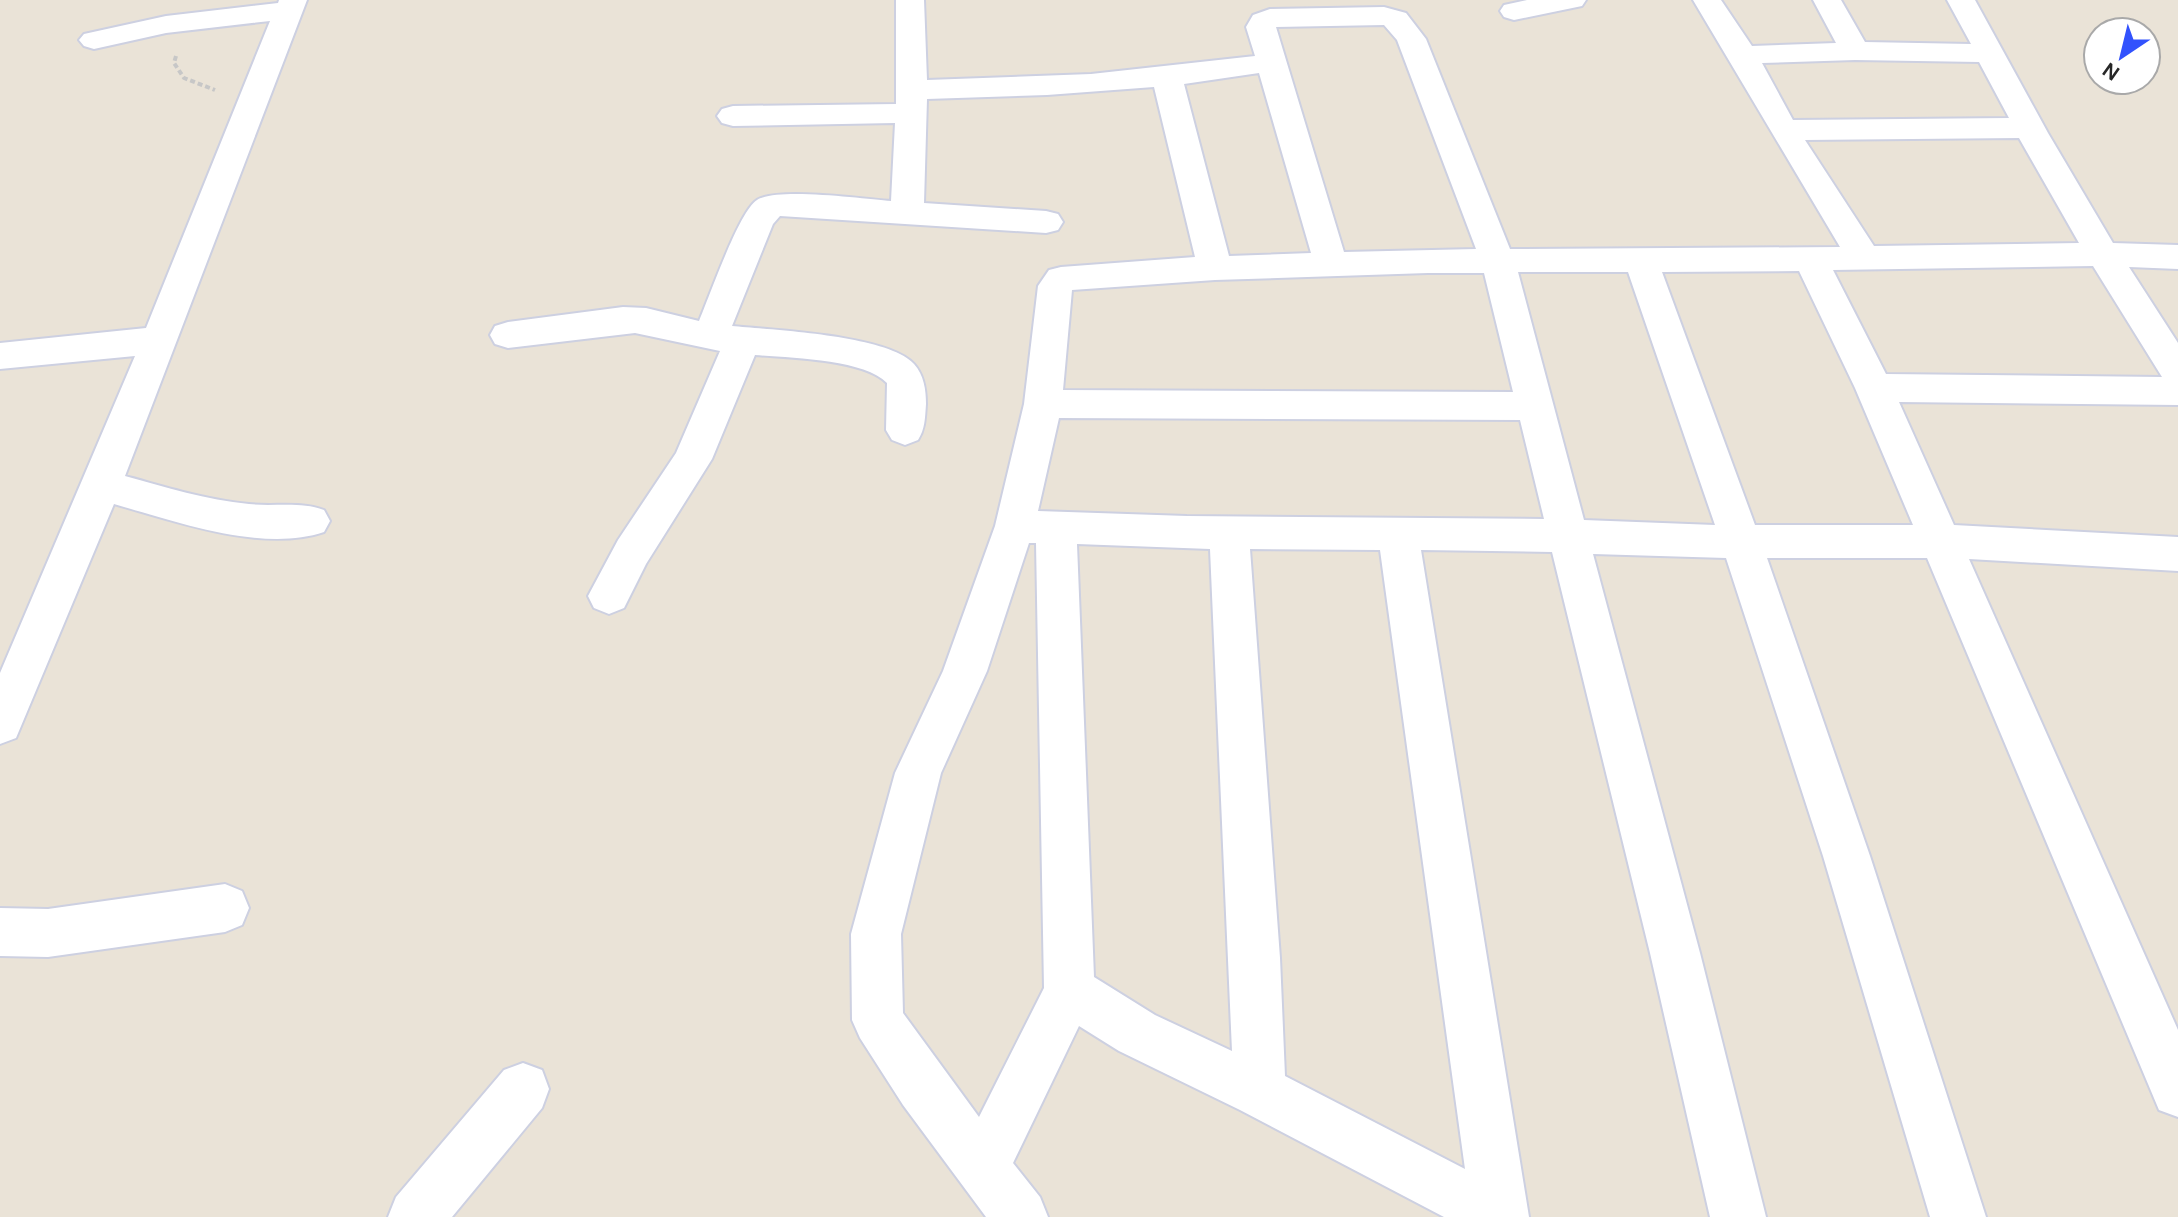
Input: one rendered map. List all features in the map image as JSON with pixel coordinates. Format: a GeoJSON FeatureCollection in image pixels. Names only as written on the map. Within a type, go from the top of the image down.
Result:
{"type":"FeatureCollection","features":[{"type":"Feature","properties":{"kind":"street"},"geometry":{"type":"LineString","coordinates":[[907,215],[911,101],[910,0]]}},
{"type":"Feature","properties":{"kind":"street"},"geometry":{"type":"LineString","coordinates":[[1514,11],[1572,0]]}},
{"type":"Feature","properties":{"kind":"street"},"geometry":{"type":"LineString","coordinates":[[1707,0],[1743,55],[1783,130],[1865,260]]}},
{"type":"Feature","properties":{"kind":"street"},"geometry":{"type":"LineString","coordinates":[[1827,0],[1855,51]]}},
{"type":"Feature","properties":{"kind":"street"},"geometry":{"type":"LineString","coordinates":[[1961,0],[2101,254],[2178,372]]}},
{"type":"Feature","properties":{"kind":"street"},"geometry":{"type":"LineString","coordinates":[[94,40],[114,34],[291,5]]}},
{"type":"Feature","properties":{"kind":"street"},"geometry":{"type":"LineString","coordinates":[[0,724],[102,485],[291,5]]}},
{"type":"Feature","properties":{"kind":"street"},"geometry":{"type":"LineString","coordinates":[[1331,264],[1261,27],[1263,21],[1270,18],[1384,16],[1396,19],[1411,39],[1498,261],[1675,953],[1738,1217]]}},
{"type":"Feature","properties":{"kind":"street"},"geometry":{"type":"LineString","coordinates":[[1743,55],[1855,51],[1992,53]]}},
{"type":"Feature","properties":{"kind":"street"},"geometry":{"type":"LineString","coordinates":[[733,116],[1167,77],[1270,62]]}},
{"type":"Feature","properties":{"kind":"street"},"geometry":{"type":"LineString","coordinates":[[1167,77],[1215,268]]}},
{"type":"Feature","properties":{"kind":"street"},"geometry":{"type":"LineString","coordinates":[[1783,130],[2030,128]]}},
{"type":"Feature","properties":{"kind":"street"},"geometry":{"type":"LineString","coordinates":[[609,596],[632,552],[693,459],[758,221],[768,208],[779,205],[1046,222]]}},
{"type":"Feature","properties":{"kind":"street"},"geometry":{"type":"LineString","coordinates":[[983,1166],[1069,991],[1036,526],[1043,404],[1055,286],[1061,279],[1215,268],[1547,258],[1641,261],[1865,260],[2101,254],[2178,257]]}},
{"type":"Feature","properties":{"kind":"street"},"geometry":{"type":"LineString","coordinates":[[1810,259],[1874,388],[2178,1091]]}},
{"type":"Feature","properties":{"kind":"street"},"geometry":{"type":"LineString","coordinates":[[1641,261],[1743,542],[1919,1083],[1958,1217]]}},
{"type":"Feature","properties":{"kind":"street"},"geometry":{"type":"LineString","coordinates":[[508,335],[626,319],[665,324],[726,339],[858,355],[884,362],[900,372],[907,385],[905,430]]}},
{"type":"Feature","properties":{"kind":"street"},"geometry":{"type":"LineString","coordinates":[[0,356],[160,340]]}},
{"type":"Feature","properties":{"kind":"street"},"geometry":{"type":"LineString","coordinates":[[1874,388],[2178,391]]}},
{"type":"Feature","properties":{"kind":"street"},"geometry":{"type":"LineString","coordinates":[[1043,404],[1534,406]]}},
{"type":"Feature","properties":{"kind":"street"},"geometry":{"type":"LineString","coordinates":[[102,485],[213,516],[253,521],[310,521]]}},
{"type":"Feature","properties":{"kind":"street"},"geometry":{"type":"LineString","coordinates":[[1036,526],[1229,533],[1743,542],[1939,541],[2178,554]]}},
{"type":"Feature","properties":{"kind":"street"},"geometry":{"type":"LineString","coordinates":[[1020,1217],[922,1086],[878,1020],[876,934],[918,773],[1036,526]]}},
{"type":"Feature","properties":{"kind":"street"},"geometry":{"type":"LineString","coordinates":[[1229,533],[1255,958],[1259,1091]]}},
{"type":"Feature","properties":{"kind":"street"},"geometry":{"type":"LineString","coordinates":[[1398,534],[1500,1217]]}},
{"type":"Feature","properties":{"kind":"street"},"geometry":{"type":"LineString","coordinates":[[0,932],[48,933],[225,908]]}},
{"type":"Feature","properties":{"kind":"street"},"geometry":{"type":"LineString","coordinates":[[1069,991],[1137,1033],[1259,1091],[1500,1217]]}},
{"type":"Feature","properties":{"kind":"street"},"geometry":{"type":"LineString","coordinates":[[416,1217],[523,1089]]}},
{"type":"Feature","properties":{"kind":"path"},"geometry":{"type":"LineString","coordinates":[[187,22],[174,63],[184,78],[223,92],[255,91]]}}]}
